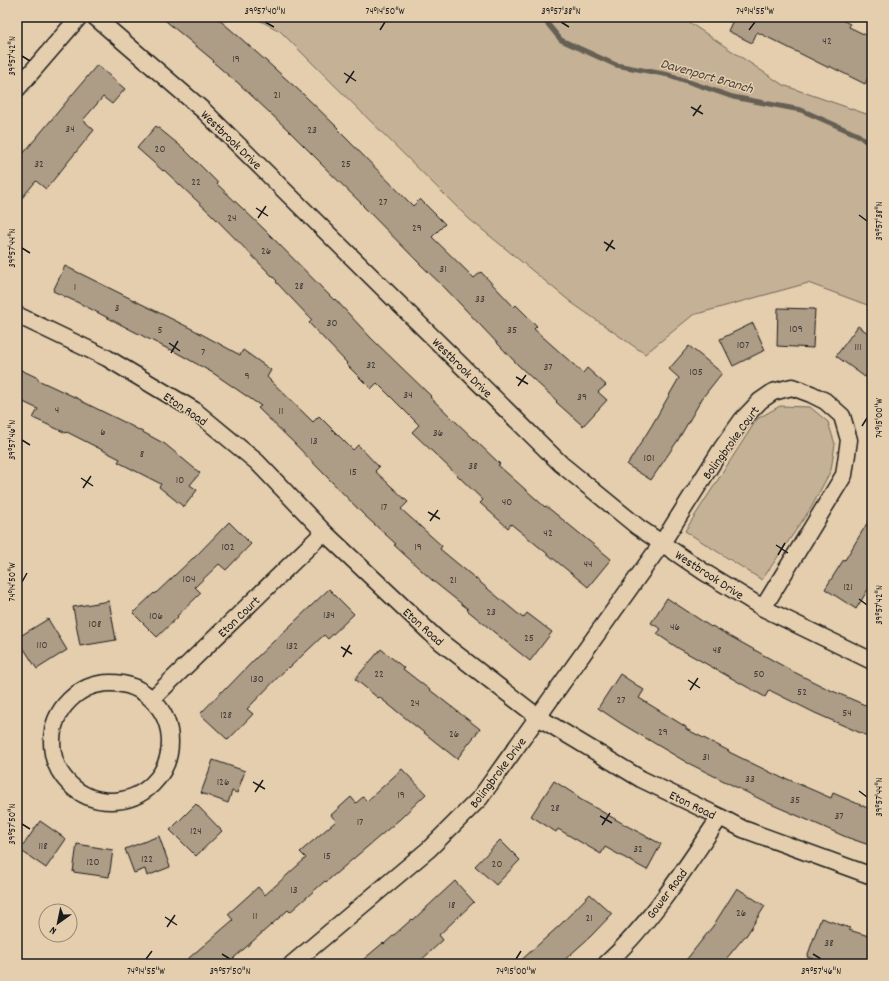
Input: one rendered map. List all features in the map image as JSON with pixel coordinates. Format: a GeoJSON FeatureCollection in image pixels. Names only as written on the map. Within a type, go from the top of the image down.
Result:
{"type":"FeatureCollection","features":[{"type":"Feature","properties":{"kind":"street"},"geometry":{"type":"LineString","coordinates":[[17,89],[79,17]]}},
{"type":"Feature","properties":{"kind":"street","name":"Westbrook Drive"},"geometry":{"type":"LineString","coordinates":[[95,17],[204,111],[561,464],[638,527],[704,572],[763,608],[872,661]]}},
{"type":"Feature","properties":{"kind":"street","name":"Eton Road"},"geometry":{"type":"LineString","coordinates":[[17,315],[107,358],[194,410],[257,462],[324,532],[437,639],[538,717],[641,779],[743,829],[872,876]]}},
{"type":"Feature","properties":{"kind":"street","name":"Bolingbroke Court"},"geometry":{"type":"LineString","coordinates":[[662,543],[722,448],[742,420],[760,400],[773,392],[792,387],[811,394],[824,401],[842,416],[849,440],[844,475],[763,608]]}},
{"type":"Feature","properties":{"kind":"street","name":"Eton Court"},"geometry":{"type":"LineString","coordinates":[[152,699],[324,532]]}},
{"type":"Feature","properties":{"kind":"street","name":"Bolingbroke Drive"},"geometry":{"type":"LineString","coordinates":[[292,964],[429,849],[480,798],[662,543]]}},
{"type":"Feature","properties":{"kind":"street"},"geometry":{"type":"LineString","coordinates":[[104,683],[122,684],[138,689],[152,699],[164,716],[170,735],[169,755],[162,773],[148,788],[137,795],[131,798],[111,802],[92,799],[74,789],[61,774],[53,758],[51,741],[54,724],[61,709],[73,696],[88,687],[104,683]]}},
{"type":"Feature","properties":{"kind":"street","name":"Gower Road"},"geometry":{"type":"LineString","coordinates":[[606,964],[638,930],[673,886],[720,817]]}},
{"type":"Feature","properties":{"kind":"shaded area"},"geometry":{"type":"Polygon","coordinates":[[[253,17],[681,17],[783,85],[872,116],[872,308],[808,283],[693,315],[645,354],[572,303],[468,218],[280,31],[253,17]]]}},
{"type":"Feature","properties":{"kind":"shaded area"},"geometry":{"type":"Polygon","coordinates":[[[780,406],[810,407],[828,422],[835,444],[831,470],[811,508],[762,580],[685,531],[757,419],[780,406]]]}},
{"type":"Feature","properties":{"kind":"building"},"geometry":{"type":"Polygon","coordinates":[[[161,17],[216,17],[237,35],[303,94],[338,128],[337,129],[413,206],[420,199],[445,224],[432,237],[474,278],[481,272],[514,307],[516,305],[537,326],[534,329],[583,373],[587,368],[606,385],[598,392],[607,400],[583,426],[518,365],[446,289],[287,129],[236,81],[213,62],[214,61],[161,17]]]}},
{"type":"Feature","properties":{"kind":"building"},"geometry":{"type":"Polygon","coordinates":[[[727,17],[836,17],[850,24],[849,27],[872,38],[872,70],[865,84],[829,66],[829,68],[757,32],[752,43],[728,31],[733,20],[727,17]]]}},
{"type":"Feature","properties":{"kind":"building"},"geometry":{"type":"Polygon","coordinates":[[[97,65],[125,89],[112,104],[103,97],[83,120],[94,130],[46,189],[36,181],[17,204],[17,161],[97,65]]]}},
{"type":"Feature","properties":{"kind":"building"},"geometry":{"type":"Polygon","coordinates":[[[156,126],[183,148],[218,183],[217,184],[334,300],[335,299],[371,338],[431,396],[430,397],[500,464],[498,465],[545,507],[546,506],[611,559],[588,587],[511,524],[508,528],[480,503],[483,500],[412,432],[419,425],[377,383],[371,389],[309,323],[312,320],[276,282],[277,281],[211,214],[164,170],[163,171],[137,148],[156,126]]]}},
{"type":"Feature","properties":{"kind":"building"},"geometry":{"type":"Polygon","coordinates":[[[65,266],[194,330],[240,355],[243,350],[271,370],[267,377],[313,422],[319,416],[353,450],[358,445],[379,467],[375,471],[408,502],[401,509],[442,546],[440,549],[523,618],[527,613],[552,632],[530,661],[433,581],[394,545],[396,544],[363,514],[258,408],[261,406],[213,373],[170,349],[53,291],[65,266]]]}},
{"type":"Feature","properties":{"kind":"building"},"geometry":{"type":"Polygon","coordinates":[[[778,308],[815,309],[813,348],[777,346],[778,308]]]}},
{"type":"Feature","properties":{"kind":"building"},"geometry":{"type":"Polygon","coordinates":[[[753,323],[765,350],[733,366],[720,339],[753,323]]]}},
{"type":"Feature","properties":{"kind":"building"},"geometry":{"type":"Polygon","coordinates":[[[858,326],[872,336],[872,368],[865,377],[836,356],[858,326]]]}},
{"type":"Feature","properties":{"kind":"building"},"geometry":{"type":"Polygon","coordinates":[[[689,346],[722,373],[703,397],[678,440],[651,480],[627,465],[679,378],[669,369],[689,346]]]}},
{"type":"Feature","properties":{"kind":"building"},"geometry":{"type":"Polygon","coordinates":[[[17,368],[165,444],[200,473],[190,485],[197,490],[184,507],[159,487],[161,484],[118,462],[120,459],[67,432],[66,433],[33,418],[38,409],[17,399],[17,368]]]}},
{"type":"Feature","properties":{"kind":"building"},"geometry":{"type":"Polygon","coordinates":[[[872,515],[872,583],[856,609],[825,589],[844,559],[845,560],[872,515]]]}},
{"type":"Feature","properties":{"kind":"building"},"geometry":{"type":"Polygon","coordinates":[[[229,522],[251,544],[226,570],[219,564],[195,587],[201,593],[157,637],[133,613],[194,558],[229,522]]]}},
{"type":"Feature","properties":{"kind":"building"},"geometry":{"type":"Polygon","coordinates":[[[329,589],[354,614],[328,639],[324,635],[289,668],[288,667],[247,709],[253,714],[228,740],[200,714],[225,688],[226,689],[256,658],[329,589]]]}},
{"type":"Feature","properties":{"kind":"building"},"geometry":{"type":"Polygon","coordinates":[[[667,598],[711,627],[712,626],[792,671],[828,689],[872,708],[872,738],[815,713],[769,690],[765,697],[678,648],[657,634],[661,629],[651,623],[667,598]]]}},
{"type":"Feature","properties":{"kind":"building"},"geometry":{"type":"Polygon","coordinates":[[[109,601],[116,640],[80,646],[73,607],[109,601]]]}},
{"type":"Feature","properties":{"kind":"building"},"geometry":{"type":"Polygon","coordinates":[[[48,619],[67,650],[37,669],[17,638],[48,619]]]}},
{"type":"Feature","properties":{"kind":"building"},"geometry":{"type":"Polygon","coordinates":[[[381,649],[404,668],[403,669],[480,729],[457,759],[355,679],[381,649]]]}},
{"type":"Feature","properties":{"kind":"building"},"geometry":{"type":"Polygon","coordinates":[[[620,674],[644,690],[639,698],[686,727],[686,729],[784,779],[785,778],[831,798],[833,793],[872,810],[872,846],[846,837],[766,802],[686,762],[598,708],[620,674]]]}},
{"type":"Feature","properties":{"kind":"building"},"geometry":{"type":"Polygon","coordinates":[[[213,760],[245,771],[237,793],[232,791],[228,803],[201,793],[213,760]]]}},
{"type":"Feature","properties":{"kind":"building"},"geometry":{"type":"Polygon","coordinates":[[[402,769],[426,794],[400,819],[290,912],[288,910],[227,964],[182,964],[233,920],[228,914],[258,887],[265,895],[306,858],[300,852],[336,821],[331,815],[351,797],[356,803],[363,797],[367,801],[402,769]]]}},
{"type":"Feature","properties":{"kind":"building"},"geometry":{"type":"Polygon","coordinates":[[[554,781],[579,797],[578,798],[661,844],[647,870],[605,847],[601,854],[558,829],[556,832],[531,816],[554,781]]]}},
{"type":"Feature","properties":{"kind":"building"},"geometry":{"type":"Polygon","coordinates":[[[196,804],[222,831],[196,856],[170,830],[196,804]]]}},
{"type":"Feature","properties":{"kind":"building"},"geometry":{"type":"Polygon","coordinates":[[[40,821],[66,839],[46,868],[20,850],[40,821]]]}},
{"type":"Feature","properties":{"kind":"building"},"geometry":{"type":"Polygon","coordinates":[[[159,836],[170,867],[147,876],[145,869],[134,873],[125,849],[159,836]]]}},
{"type":"Feature","properties":{"kind":"building"},"geometry":{"type":"Polygon","coordinates":[[[500,840],[520,860],[496,885],[475,866],[500,840]]]}},
{"type":"Feature","properties":{"kind":"building"},"geometry":{"type":"Polygon","coordinates":[[[77,844],[113,850],[109,877],[73,872],[77,844]]]}},
{"type":"Feature","properties":{"kind":"building"},"geometry":{"type":"Polygon","coordinates":[[[455,881],[474,902],[439,935],[443,940],[417,964],[358,964],[383,943],[384,944],[412,919],[413,920],[455,881]]]}},
{"type":"Feature","properties":{"kind":"building"},"geometry":{"type":"Polygon","coordinates":[[[737,888],[765,906],[746,936],[722,964],[683,964],[713,926],[737,888]]]}},
{"type":"Feature","properties":{"kind":"building"},"geometry":{"type":"Polygon","coordinates":[[[590,894],[612,914],[591,936],[560,964],[517,964],[560,925],[590,894]]]}},
{"type":"Feature","properties":{"kind":"building"},"geometry":{"type":"Polygon","coordinates":[[[821,918],[850,928],[849,930],[872,937],[872,964],[828,964],[807,957],[821,918]]]}},
{"type":"Feature","properties":{"kind":"waterway","name":"Davenport Branch"},"geometry":{"type":"LineString","coordinates":[[542,17],[561,40],[616,65],[669,75],[733,97],[801,110],[858,135],[872,146]]}}]}
